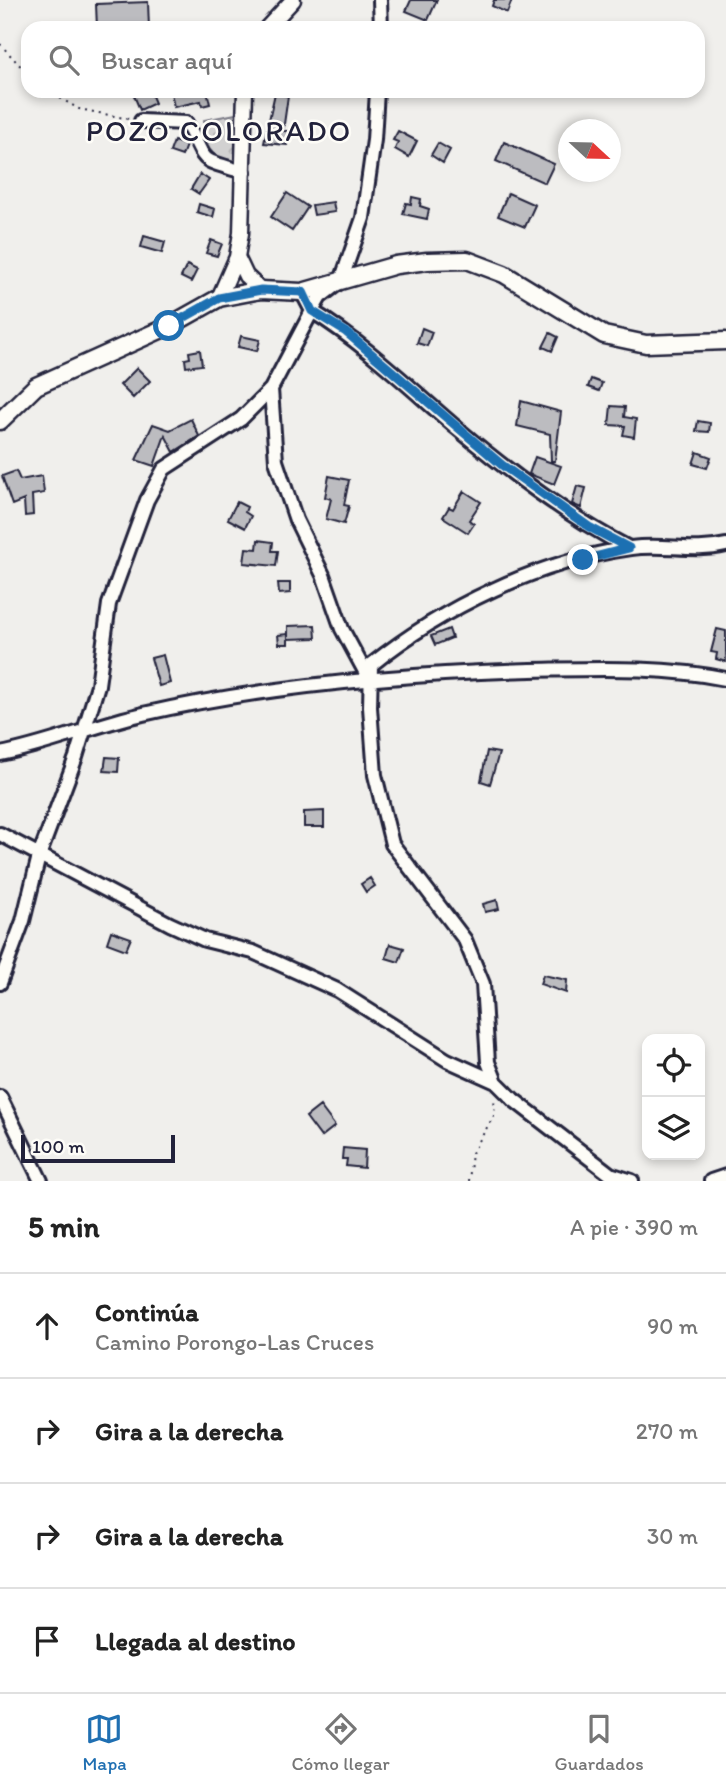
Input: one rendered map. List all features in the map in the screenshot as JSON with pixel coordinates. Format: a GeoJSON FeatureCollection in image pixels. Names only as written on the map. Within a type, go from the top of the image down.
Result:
{"type":"FeatureCollection","features":[{"type":"Feature","properties":{"kind":"main road"},"geometry":{"type":"LineString","coordinates":[[0,421],[37,386],[169,326],[219,298],[261,290],[303,292],[396,265],[467,260],[504,274],[604,335],[646,344],[726,341]]}},
{"type":"Feature","properties":{"kind":"street"},"geometry":{"type":"LineString","coordinates":[[274,21],[293,0]]}},
{"type":"Feature","properties":{"kind":"street"},"geometry":{"type":"LineString","coordinates":[[380,0],[381,21]]}},
{"type":"Feature","properties":{"kind":"street"},"geometry":{"type":"LineString","coordinates":[[219,298],[237,257],[241,233],[245,98]]}},
{"type":"Feature","properties":{"kind":"street"},"geometry":{"type":"LineString","coordinates":[[0,983],[23,921],[39,856],[76,757],[82,730],[98,685],[109,604],[147,500],[164,470],[241,419],[271,389],[320,297],[341,281],[363,218],[374,140],[377,98]]}},
{"type":"Feature","properties":{"kind":"street"},"geometry":{"type":"LineString","coordinates":[[141,121],[186,124],[195,146],[207,161],[244,172]]}},
{"type":"Feature","properties":{"kind":"street"},"geometry":{"type":"LineString","coordinates":[[237,257],[246,276],[261,290]]}},
{"type":"Feature","properties":{"kind":"street"},"geometry":{"type":"LineString","coordinates":[[303,292],[312,311],[346,332],[502,465],[589,527],[629,548]]}},
{"type":"Feature","properties":{"kind":"street"},"geometry":{"type":"LineString","coordinates":[[271,389],[276,461],[296,520],[323,575],[342,629],[369,679]]}},
{"type":"Feature","properties":{"kind":"street"},"geometry":{"type":"LineString","coordinates":[[496,1082],[488,1062],[483,984],[466,940],[392,844],[375,775],[369,679],[371,665],[412,634],[447,613],[530,574],[629,548],[687,551],[726,545]]}},
{"type":"Feature","properties":{"kind":"street"},"geometry":{"type":"LineString","coordinates":[[0,754],[82,730],[202,703],[369,679],[447,673],[631,670],[695,673],[726,679]]}},
{"type":"Feature","properties":{"kind":"street"},"geometry":{"type":"LineString","coordinates":[[0,834],[170,924],[205,940],[253,951],[337,990],[447,1060],[496,1082],[514,1100],[610,1174],[632,1181]]}},
{"type":"Feature","properties":{"kind":"street"},"geometry":{"type":"LineString","coordinates":[[0,1097],[41,1181]]}},
{"type":"Feature","properties":{"kind":"street"},"geometry":{"type":"LineString","coordinates":[[711,1181],[726,1176]]}},
{"type":"Feature","properties":{"kind":"path"},"geometry":{"type":"LineString","coordinates":[[0,44],[21,66]]}},
{"type":"Feature","properties":{"kind":"path"},"geometry":{"type":"LineString","coordinates":[[60,98],[79,109],[141,121]]}},
{"type":"Feature","properties":{"kind":"path"},"geometry":{"type":"LineString","coordinates":[[469,1181],[472,1153],[495,1114],[496,1082]]}},
{"type":"Feature","properties":{"kind":"green space"},"geometry":{"type":"Polygon","coordinates":[[[241,113],[241,161],[235,165],[210,149],[204,120],[241,113]]]}},
{"type":"Feature","properties":{"kind":"building"},"geometry":{"type":"Polygon","coordinates":[[[411,0],[437,0],[428,20],[406,11],[411,0]]]}},
{"type":"Feature","properties":{"kind":"building"},"geometry":{"type":"Polygon","coordinates":[[[494,0],[512,0],[507,13],[492,6],[494,0]]]}},
{"type":"Feature","properties":{"kind":"building"},"geometry":{"type":"Polygon","coordinates":[[[148,2],[149,21],[97,21],[96,4],[148,2]]]}},
{"type":"Feature","properties":{"kind":"building"},"geometry":{"type":"Polygon","coordinates":[[[135,98],[153,98],[155,103],[140,110],[135,98]]]}},
{"type":"Feature","properties":{"kind":"building"},"geometry":{"type":"Polygon","coordinates":[[[172,98],[209,98],[210,104],[202,106],[201,101],[174,107],[172,98]]]}},
{"type":"Feature","properties":{"kind":"building"},"geometry":{"type":"Polygon","coordinates":[[[274,98],[288,98],[283,131],[288,131],[287,145],[264,143],[274,98]]]}},
{"type":"Feature","properties":{"kind":"building"},"geometry":{"type":"Polygon","coordinates":[[[398,131],[417,141],[409,157],[395,149],[398,142],[393,140],[398,131]]]}},
{"type":"Feature","properties":{"kind":"building"},"geometry":{"type":"Polygon","coordinates":[[[174,141],[186,145],[182,156],[170,152],[174,141]]]}},
{"type":"Feature","properties":{"kind":"building"},"geometry":{"type":"Polygon","coordinates":[[[504,142],[554,164],[545,183],[496,161],[504,142]]]}},
{"type":"Feature","properties":{"kind":"building"},"geometry":{"type":"Polygon","coordinates":[[[438,143],[450,150],[443,163],[431,155],[438,143]]]}},
{"type":"Feature","properties":{"kind":"building"},"geometry":{"type":"Polygon","coordinates":[[[200,174],[209,180],[199,194],[191,189],[200,174]]]}},
{"type":"Feature","properties":{"kind":"building"},"geometry":{"type":"Polygon","coordinates":[[[287,193],[308,207],[292,231],[271,217],[287,193]]]}},
{"type":"Feature","properties":{"kind":"building"},"geometry":{"type":"Polygon","coordinates":[[[508,193],[535,205],[525,227],[498,216],[508,193]]]}},
{"type":"Feature","properties":{"kind":"building"},"geometry":{"type":"Polygon","coordinates":[[[412,197],[421,199],[420,206],[429,209],[427,219],[403,214],[406,203],[411,204],[412,197]]]}},
{"type":"Feature","properties":{"kind":"building"},"geometry":{"type":"Polygon","coordinates":[[[333,202],[335,212],[314,215],[312,205],[333,202]]]}},
{"type":"Feature","properties":{"kind":"building"},"geometry":{"type":"Polygon","coordinates":[[[199,204],[215,209],[213,217],[197,212],[199,204]]]}},
{"type":"Feature","properties":{"kind":"building"},"geometry":{"type":"Polygon","coordinates":[[[144,236],[165,242],[162,253],[141,247],[144,236]]]}},
{"type":"Feature","properties":{"kind":"building"},"geometry":{"type":"Polygon","coordinates":[[[211,240],[222,244],[217,256],[206,253],[211,240]]]}},
{"type":"Feature","properties":{"kind":"building"},"geometry":{"type":"Polygon","coordinates":[[[187,265],[197,270],[191,282],[181,277],[187,265]]]}},
{"type":"Feature","properties":{"kind":"building"},"geometry":{"type":"Polygon","coordinates":[[[422,328],[432,332],[427,346],[417,343],[422,328]]]}},
{"type":"Feature","properties":{"kind":"building"},"geometry":{"type":"Polygon","coordinates":[[[550,333],[558,337],[552,351],[543,347],[550,333]]]}},
{"type":"Feature","properties":{"kind":"building"},"geometry":{"type":"Polygon","coordinates":[[[241,336],[260,340],[257,351],[238,347],[241,336]]]}},
{"type":"Feature","properties":{"kind":"building"},"geometry":{"type":"Polygon","coordinates":[[[200,350],[202,365],[186,367],[185,359],[190,358],[189,352],[200,350]]]}},
{"type":"Feature","properties":{"kind":"building"},"geometry":{"type":"Polygon","coordinates":[[[137,368],[150,381],[133,398],[120,385],[137,368]]]}},
{"type":"Feature","properties":{"kind":"building"},"geometry":{"type":"Polygon","coordinates":[[[591,379],[602,383],[599,391],[588,387],[591,379]]]}},
{"type":"Feature","properties":{"kind":"building"},"geometry":{"type":"Polygon","coordinates":[[[521,401],[561,412],[555,461],[551,461],[550,434],[517,426],[521,401]]]}},
{"type":"Feature","properties":{"kind":"building"},"geometry":{"type":"Polygon","coordinates":[[[611,406],[625,407],[624,417],[636,419],[634,437],[623,435],[625,426],[609,425],[611,406]]]}},
{"type":"Feature","properties":{"kind":"building"},"geometry":{"type":"Polygon","coordinates":[[[191,419],[199,436],[174,452],[165,435],[154,466],[136,460],[153,424],[170,430],[191,419]]]}},
{"type":"Feature","properties":{"kind":"building"},"geometry":{"type":"Polygon","coordinates":[[[698,421],[710,423],[709,432],[696,431],[698,421]]]}},
{"type":"Feature","properties":{"kind":"building"},"geometry":{"type":"Polygon","coordinates":[[[697,452],[711,457],[707,468],[693,464],[697,452]]]}},
{"type":"Feature","properties":{"kind":"building"},"geometry":{"type":"Polygon","coordinates":[[[535,457],[561,466],[554,484],[529,474],[535,457]]]}},
{"type":"Feature","properties":{"kind":"building"},"geometry":{"type":"Polygon","coordinates":[[[16,471],[20,480],[42,476],[44,493],[32,495],[33,515],[25,516],[24,500],[12,505],[2,476],[16,471]]]}},
{"type":"Feature","properties":{"kind":"building"},"geometry":{"type":"Polygon","coordinates":[[[329,476],[349,480],[344,505],[349,506],[344,524],[326,519],[331,499],[325,497],[329,476]]]}},
{"type":"Feature","properties":{"kind":"building"},"geometry":{"type":"Polygon","coordinates":[[[577,486],[586,488],[581,508],[572,504],[577,486]]]}},
{"type":"Feature","properties":{"kind":"building"},"geometry":{"type":"Polygon","coordinates":[[[464,491],[481,502],[469,520],[474,524],[468,533],[443,517],[449,507],[453,509],[464,491]]]}},
{"type":"Feature","properties":{"kind":"building"},"geometry":{"type":"Polygon","coordinates":[[[237,502],[247,507],[245,512],[251,516],[245,528],[228,519],[237,502]]]}},
{"type":"Feature","properties":{"kind":"building"},"geometry":{"type":"Polygon","coordinates":[[[258,540],[273,542],[272,551],[278,551],[276,566],[244,563],[246,548],[257,549],[258,540]]]}},
{"type":"Feature","properties":{"kind":"building"},"geometry":{"type":"Polygon","coordinates":[[[278,583],[290,583],[290,593],[279,594],[278,583]]]}},
{"type":"Feature","properties":{"kind":"building"},"geometry":{"type":"Polygon","coordinates":[[[315,625],[316,638],[288,639],[288,626],[315,625]]]}},
{"type":"Feature","properties":{"kind":"building"},"geometry":{"type":"Polygon","coordinates":[[[449,629],[452,638],[435,645],[431,636],[449,629]]]}},
{"type":"Feature","properties":{"kind":"building"},"geometry":{"type":"Polygon","coordinates":[[[717,629],[726,631],[726,662],[716,659],[717,653],[711,652],[717,629]]]}},
{"type":"Feature","properties":{"kind":"building"},"geometry":{"type":"Polygon","coordinates":[[[288,634],[288,644],[279,644],[278,635],[288,634]]]}},
{"type":"Feature","properties":{"kind":"building"},"geometry":{"type":"Polygon","coordinates":[[[163,655],[170,683],[159,686],[151,658],[163,655]]]}},
{"type":"Feature","properties":{"kind":"building"},"geometry":{"type":"Polygon","coordinates":[[[487,751],[499,753],[490,784],[481,781],[487,751]]]}},
{"type":"Feature","properties":{"kind":"building"},"geometry":{"type":"Polygon","coordinates":[[[106,757],[119,758],[118,772],[104,771],[106,757]]]}},
{"type":"Feature","properties":{"kind":"building"},"geometry":{"type":"Polygon","coordinates":[[[324,811],[324,827],[304,827],[304,812],[324,811]]]}},
{"type":"Feature","properties":{"kind":"building"},"geometry":{"type":"Polygon","coordinates":[[[370,878],[375,886],[366,892],[361,884],[370,878]]]}},
{"type":"Feature","properties":{"kind":"building"},"geometry":{"type":"Polygon","coordinates":[[[497,900],[499,909],[485,912],[483,904],[497,900]]]}},
{"type":"Feature","properties":{"kind":"building"},"geometry":{"type":"Polygon","coordinates":[[[111,931],[131,938],[126,950],[107,943],[111,931]]]}},
{"type":"Feature","properties":{"kind":"building"},"geometry":{"type":"Polygon","coordinates":[[[390,944],[404,948],[399,962],[386,958],[390,944]]]}},
{"type":"Feature","properties":{"kind":"building"},"geometry":{"type":"Polygon","coordinates":[[[543,975],[567,980],[566,993],[540,984],[543,975]]]}},
{"type":"Feature","properties":{"kind":"building"},"geometry":{"type":"Polygon","coordinates":[[[320,1106],[335,1126],[321,1137],[306,1117],[320,1106]]]}},
{"type":"Feature","properties":{"kind":"building"},"geometry":{"type":"Polygon","coordinates":[[[343,1148],[365,1150],[364,1168],[346,1166],[347,1159],[342,1159],[343,1148]]]}},
{"type":"Feature","properties":{"kind":"district","name":"POZO COLORADO"},"geometry":{"type":"Point","coordinates":[219,130]}},
{"type":"Feature","properties":{"kind":"route"},"geometry":{"type":"LineString","coordinates":[[169,326],[219,298],[261,290],[290,294],[303,292],[312,311],[346,332],[502,465],[589,527],[629,548],[583,560]]}}]}
